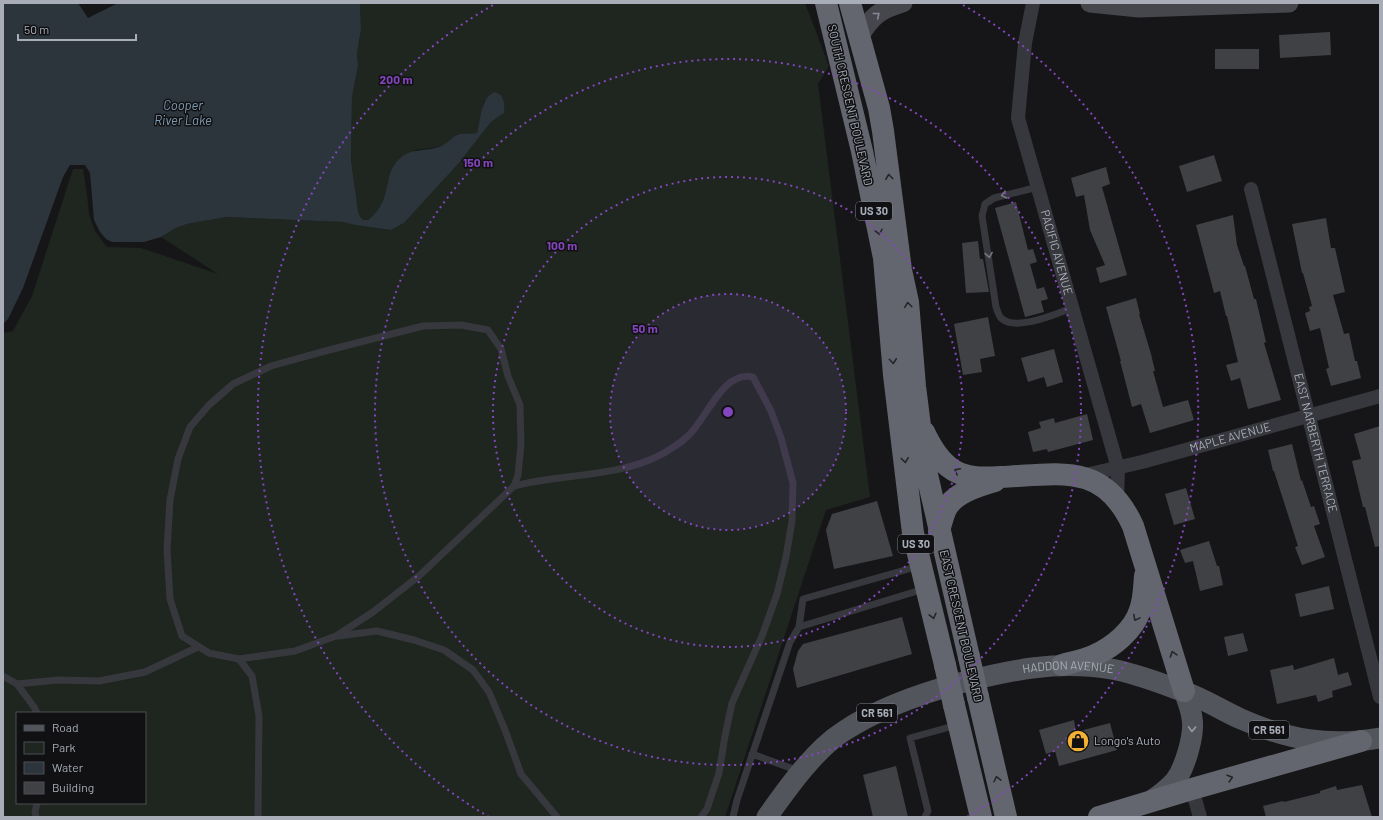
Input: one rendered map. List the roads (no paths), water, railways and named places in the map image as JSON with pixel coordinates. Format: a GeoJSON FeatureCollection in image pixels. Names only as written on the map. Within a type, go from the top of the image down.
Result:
{"type":"FeatureCollection","features":[{"type":"Feature","properties":{"kind":"highway","name":"SOUTH CRESCENT BOULEVARD"},"geometry":{"type":"LineString","coordinates":[[826,3],[862,151],[884,258],[894,375],[910,423]]}},
{"type":"Feature","properties":{"kind":"highway","name":"SOUTH CRESCENT BOULEVARD"},"geometry":{"type":"LineString","coordinates":[[850,3],[879,108],[883,131],[901,270],[908,302],[915,386]]}},
{"type":"Feature","properties":{"kind":"highway","name":"EAST CRESCENT BOULEVARD"},"geometry":{"type":"LineString","coordinates":[[915,386],[910,423],[913,533],[981,817]]}},
{"type":"Feature","properties":{"kind":"highway","name":"EAST CRESCENT BOULEVARD"},"geometry":{"type":"LineString","coordinates":[[910,423],[925,466],[1006,817]]}},
{"type":"Feature","properties":{"kind":"highway"},"geometry":{"type":"LineString","coordinates":[[910,423],[941,460],[952,470],[966,475],[980,478],[1060,473],[1091,479],[1110,491],[1125,510],[1133,526],[1184,691]]}},
{"type":"Feature","properties":{"kind":"highway"},"geometry":{"type":"LineString","coordinates":[[939,531],[946,509],[952,501],[976,486],[1008,476]]}},
{"type":"Feature","properties":{"kind":"highway"},"geometry":{"type":"LineString","coordinates":[[1062,665],[1095,655],[1112,645],[1128,630],[1136,620],[1140,610],[1144,593],[1145,567]]}},
{"type":"Feature","properties":{"kind":"highway"},"geometry":{"type":"LineString","coordinates":[[1099,817],[1192,789],[1370,740]]}},
{"type":"Feature","properties":{"kind":"main road","name":"HADDON AVENUE"},"geometry":{"type":"LineString","coordinates":[[767,817],[802,772],[826,745],[843,731],[871,715],[928,692],[1022,668],[1062,665],[1112,669],[1184,691],[1240,718],[1276,732],[1298,738],[1321,741],[1370,740]]}},
{"type":"Feature","properties":{"kind":"main road"},"geometry":{"type":"LineString","coordinates":[[1150,802],[1166,791],[1176,779],[1192,739],[1192,718],[1184,691]]}},
{"type":"Feature","properties":{"kind":"main road"},"geometry":{"type":"LineString","coordinates":[[1186,757],[1192,789]]}},
{"type":"Feature","properties":{"kind":"main road","name":"HADDON AVENUE"},"geometry":{"type":"LineString","coordinates":[[761,817],[783,795]]}},
{"type":"Feature","properties":{"kind":"main road"},"geometry":{"type":"LineString","coordinates":[[781,817],[783,795]]}},
{"type":"Feature","properties":{"kind":"street"},"geometry":{"type":"LineString","coordinates":[[859,37],[875,16],[888,7],[903,3]]}},
{"type":"Feature","properties":{"kind":"street","name":"PACIFIC AVENUE"},"geometry":{"type":"LineString","coordinates":[[1033,3],[1025,43],[1018,118],[1118,468],[1117,500]]}},
{"type":"Feature","properties":{"kind":"street"},"geometry":{"type":"LineString","coordinates":[[1091,3],[1139,8],[1289,3]]}},
{"type":"Feature","properties":{"kind":"street","name":"EAST NARBERTH TERRACE"},"geometry":{"type":"LineString","coordinates":[[1251,189],[1380,697]]}},
{"type":"Feature","properties":{"kind":"street","name":"MAPLE AVENUE"},"geometry":{"type":"LineString","coordinates":[[1080,476],[1142,462],[1380,396]]}},
{"type":"Feature","properties":{"kind":"street"},"geometry":{"type":"LineString","coordinates":[[1192,789],[1200,817]]}},
{"type":"Feature","properties":{"kind":"lane"},"geometry":{"type":"LineString","coordinates":[[1038,187],[994,198],[985,204],[982,216],[996,307],[1001,318],[1012,323],[1029,322],[1072,308]]}},
{"type":"Feature","properties":{"kind":"lane"},"geometry":{"type":"LineString","coordinates":[[336,636],[373,612],[419,576],[514,486],[518,475],[521,444],[520,405],[508,376],[500,349],[488,330],[461,325],[423,326],[271,366],[233,384],[209,405],[190,427],[178,459],[170,500],[167,550],[170,599],[182,636],[209,653],[239,659],[294,651],[336,636],[377,631],[414,640],[444,650],[473,670],[489,692],[505,730],[520,774],[557,817]]}},
{"type":"Feature","properties":{"kind":"lane"},"geometry":{"type":"LineString","coordinates":[[514,486],[560,477],[595,474],[624,468],[650,459],[674,447],[690,435],[721,390],[738,378],[746,375],[753,377],[771,411],[781,438],[793,483],[792,521],[786,557],[777,594],[762,636],[732,703],[719,773],[707,809],[701,817]]}},
{"type":"Feature","properties":{"kind":"lane"},"geometry":{"type":"LineString","coordinates":[[733,817],[737,800],[790,642],[799,627],[803,599],[921,565]]}},
{"type":"Feature","properties":{"kind":"lane"},"geometry":{"type":"LineString","coordinates":[[799,627],[926,589]]}},
{"type":"Feature","properties":{"kind":"lane"},"geometry":{"type":"LineString","coordinates":[[18,684],[58,680],[107,680],[145,672],[198,647]]}},
{"type":"Feature","properties":{"kind":"lane"},"geometry":{"type":"LineString","coordinates":[[239,659],[252,676],[259,716],[258,817]]}},
{"type":"Feature","properties":{"kind":"lane"},"geometry":{"type":"LineString","coordinates":[[3,676],[18,684],[36,712]]}},
{"type":"Feature","properties":{"kind":"lane"},"geometry":{"type":"LineString","coordinates":[[925,817],[928,811],[910,738],[957,715]]}},
{"type":"Feature","properties":{"kind":"lane"},"geometry":{"type":"LineString","coordinates":[[752,754],[802,772]]}},
{"type":"Feature","properties":{"kind":"lane"},"geometry":{"type":"LineString","coordinates":[[34,815],[37,804]]}},
{"type":"Feature","properties":{"kind":"water","name":"Cooper River Lake"},"geometry":{"type":"Polygon","coordinates":[[[3,3],[78,3],[88,18],[118,3],[360,3],[361,30],[357,53],[358,66],[352,97],[351,160],[359,215],[361,218],[366,220],[373,216],[382,203],[391,171],[396,162],[402,157],[414,151],[435,148],[443,145],[459,134],[477,133],[482,110],[486,100],[489,95],[494,92],[502,97],[504,113],[491,122],[458,164],[404,223],[391,230],[343,222],[226,217],[187,224],[176,228],[161,237],[144,242],[112,242],[106,239],[100,232],[94,220],[90,173],[85,165],[70,165],[63,177],[23,288],[8,319],[3,324],[3,3]]]}},
{"type":"Feature","properties":{"kind":"place","name":"Longo's Auto"},"geometry":{"type":"Point","coordinates":[1078,741]}}]}
